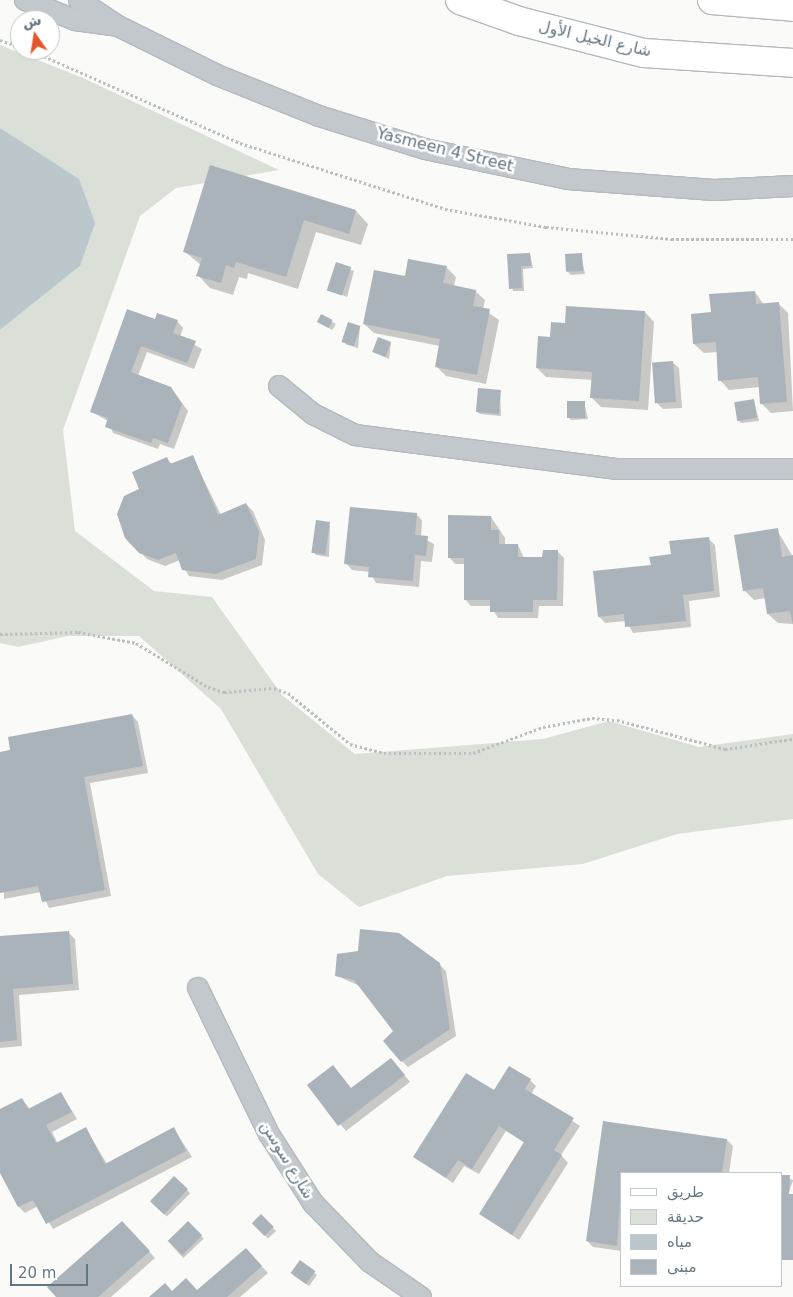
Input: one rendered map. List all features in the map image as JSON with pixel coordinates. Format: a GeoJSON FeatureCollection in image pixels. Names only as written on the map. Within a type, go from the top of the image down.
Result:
{"type":"FeatureCollection","features":[{"type":"Feature","properties":{"kind":"main road","name":"شارع الخيل الأول"},"geometry":{"type":"LineString","coordinates":[[460,0],[518,21],[644,53],[793,63]]}},
{"type":"Feature","properties":{"kind":"main road"},"geometry":{"type":"LineString","coordinates":[[712,0],[793,6]]}},
{"type":"Feature","properties":{"kind":"street"},"geometry":{"type":"LineString","coordinates":[[25,0],[75,20],[118,26]]}},
{"type":"Feature","properties":{"kind":"street"},"geometry":{"type":"LineString","coordinates":[[79,0],[118,26]]}},
{"type":"Feature","properties":{"kind":"street","name":"Yasmeen 4 Street"},"geometry":{"type":"LineString","coordinates":[[118,26],[217,75],[319,116],[425,149],[568,179],[714,190],[793,186]]}},
{"type":"Feature","properties":{"kind":"street"},"geometry":{"type":"LineString","coordinates":[[279,386],[313,414],[355,434],[616,469],[793,468]]}},
{"type":"Feature","properties":{"kind":"street","name":"شارع سوسن"},"geometry":{"type":"LineString","coordinates":[[198,988],[269,1134],[313,1203],[370,1262],[421,1297]]}},
{"type":"Feature","properties":{"kind":"path"},"geometry":{"type":"LineString","coordinates":[[53,60],[240,143],[446,209],[546,227],[671,239],[793,239]]}},
{"type":"Feature","properties":{"kind":"path"},"geometry":{"type":"LineString","coordinates":[[0,634],[78,632],[136,643],[208,687],[224,692],[274,688],[288,692],[350,744],[384,753],[473,753],[543,727],[592,718],[617,720],[725,749],[793,739]]}},
{"type":"Feature","properties":{"kind":"green space"},"geometry":{"type":"Polygon","coordinates":[[[0,45],[10,49],[10,60],[38,60],[83,78],[279,170],[176,188],[140,216],[63,430],[75,531],[154,591],[212,597],[282,695],[355,754],[543,739],[609,721],[699,747],[793,734],[793,819],[677,834],[583,864],[447,876],[359,907],[318,874],[221,709],[139,636],[68,636],[18,647],[0,643],[0,330],[80,266],[23,144],[0,128],[0,45]]]}},
{"type":"Feature","properties":{"kind":"water"},"geometry":{"type":"Polygon","coordinates":[[[0,128],[79,179],[95,223],[80,266],[0,330],[0,128]]]}},
{"type":"Feature","properties":{"kind":"building"},"geometry":{"type":"Polygon","coordinates":[[[210,165],[356,210],[349,234],[304,220],[286,277],[236,262],[234,268],[226,265],[221,283],[196,276],[202,258],[183,252],[210,165]]]}},
{"type":"Feature","properties":{"kind":"building"},"geometry":{"type":"Polygon","coordinates":[[[530,253],[531,266],[521,266],[522,288],[509,289],[507,254],[530,253]]]}},
{"type":"Feature","properties":{"kind":"building"},"geometry":{"type":"Polygon","coordinates":[[[582,253],[583,271],[566,272],[565,254],[582,253]]]}},
{"type":"Feature","properties":{"kind":"building"},"geometry":{"type":"Polygon","coordinates":[[[408,259],[447,266],[443,283],[476,290],[473,306],[490,309],[477,375],[435,367],[440,339],[363,324],[374,270],[405,276],[408,259]]]}},
{"type":"Feature","properties":{"kind":"building"},"geometry":{"type":"Polygon","coordinates":[[[336,262],[351,267],[342,295],[327,291],[336,262]]]}},
{"type":"Feature","properties":{"kind":"building"},"geometry":{"type":"Polygon","coordinates":[[[755,291],[756,304],[779,302],[787,402],[760,404],[758,377],[718,381],[716,342],[693,344],[691,314],[711,312],[709,294],[755,291]]]}},
{"type":"Feature","properties":{"kind":"building"},"geometry":{"type":"Polygon","coordinates":[[[566,306],[645,311],[639,401],[590,398],[592,372],[536,368],[538,336],[550,337],[551,322],[565,323],[566,306]]]}},
{"type":"Feature","properties":{"kind":"building"},"geometry":{"type":"Polygon","coordinates":[[[127,309],[155,319],[157,313],[178,320],[173,333],[196,341],[187,363],[141,346],[131,372],[171,387],[182,404],[168,443],[153,438],[151,443],[105,427],[108,418],[90,412],[127,309]]]}},
{"type":"Feature","properties":{"kind":"building"},"geometry":{"type":"Polygon","coordinates":[[[321,314],[333,320],[328,328],[317,322],[321,314]]]}},
{"type":"Feature","properties":{"kind":"building"},"geometry":{"type":"Polygon","coordinates":[[[348,322],[360,326],[354,346],[342,342],[348,322]]]}},
{"type":"Feature","properties":{"kind":"building"},"geometry":{"type":"Polygon","coordinates":[[[378,337],[391,342],[385,357],[372,352],[378,337]]]}},
{"type":"Feature","properties":{"kind":"building"},"geometry":{"type":"Polygon","coordinates":[[[673,361],[676,402],[655,403],[652,362],[673,361]]]}},
{"type":"Feature","properties":{"kind":"building"},"geometry":{"type":"Polygon","coordinates":[[[478,388],[501,390],[499,414],[476,412],[478,388]]]}},
{"type":"Feature","properties":{"kind":"building"},"geometry":{"type":"Polygon","coordinates":[[[754,399],[757,418],[737,421],[734,402],[754,399]]]}},
{"type":"Feature","properties":{"kind":"building"},"geometry":{"type":"Polygon","coordinates":[[[567,401],[585,401],[585,418],[567,418],[567,401]]]}},
{"type":"Feature","properties":{"kind":"building"},"geometry":{"type":"Polygon","coordinates":[[[193,455],[218,515],[246,503],[259,532],[256,559],[215,574],[182,570],[176,553],[158,560],[139,553],[125,538],[117,514],[124,496],[139,489],[132,472],[167,457],[170,464],[193,455]]]}},
{"type":"Feature","properties":{"kind":"building"},"geometry":{"type":"Polygon","coordinates":[[[350,507],[417,513],[415,535],[428,536],[426,556],[415,555],[413,581],[368,577],[369,567],[344,564],[350,507]]]}},
{"type":"Feature","properties":{"kind":"building"},"geometry":{"type":"Polygon","coordinates":[[[448,515],[491,516],[491,530],[499,530],[499,544],[518,544],[518,557],[542,557],[543,550],[558,550],[557,600],[533,600],[533,612],[490,612],[490,600],[464,600],[464,558],[448,558],[448,515]]]}},
{"type":"Feature","properties":{"kind":"building"},"geometry":{"type":"Polygon","coordinates":[[[316,520],[330,522],[325,555],[311,553],[316,520]]]}},
{"type":"Feature","properties":{"kind":"building"},"geometry":{"type":"Polygon","coordinates":[[[778,528],[782,557],[793,555],[793,625],[790,611],[767,614],[763,588],[743,591],[734,535],[778,528]]]}},
{"type":"Feature","properties":{"kind":"building"},"geometry":{"type":"Polygon","coordinates":[[[709,537],[714,591],[683,595],[686,621],[625,627],[624,614],[598,617],[593,571],[651,565],[649,557],[671,554],[669,541],[709,537]]]}},
{"type":"Feature","properties":{"kind":"building"},"geometry":{"type":"Polygon","coordinates":[[[132,714],[143,766],[84,777],[105,890],[42,902],[38,886],[0,893],[0,752],[10,750],[8,737],[132,714]]]}},
{"type":"Feature","properties":{"kind":"building"},"geometry":{"type":"Polygon","coordinates":[[[360,929],[399,933],[440,963],[450,1029],[401,1062],[383,1041],[393,1031],[354,980],[335,976],[337,954],[358,951],[360,929]]]}},
{"type":"Feature","properties":{"kind":"building"},"geometry":{"type":"Polygon","coordinates":[[[69,931],[73,984],[13,989],[17,1040],[0,1042],[0,936],[69,931]]]}},
{"type":"Feature","properties":{"kind":"building"},"geometry":{"type":"Polygon","coordinates":[[[391,1058],[405,1075],[338,1126],[307,1085],[333,1065],[351,1088],[391,1058]]]}},
{"type":"Feature","properties":{"kind":"building"},"geometry":{"type":"Polygon","coordinates":[[[509,1066],[531,1079],[525,1089],[574,1118],[554,1150],[562,1155],[512,1235],[479,1214],[524,1142],[499,1126],[472,1169],[458,1160],[446,1178],[413,1157],[466,1073],[494,1090],[509,1066]]]}},
{"type":"Feature","properties":{"kind":"building"},"geometry":{"type":"Polygon","coordinates":[[[61,1092],[72,1112],[46,1125],[56,1143],[86,1127],[105,1164],[174,1127],[186,1151],[46,1224],[33,1200],[18,1207],[0,1173],[0,1109],[22,1098],[28,1109],[61,1092]]]}},
{"type":"Feature","properties":{"kind":"building"},"geometry":{"type":"Polygon","coordinates":[[[603,1121],[727,1139],[722,1172],[620,1172],[617,1246],[586,1241],[603,1121]]]}},
{"type":"Feature","properties":{"kind":"building"},"geometry":{"type":"Polygon","coordinates":[[[783,1175],[790,1175],[789,1194],[793,1194],[793,1260],[783,1260],[783,1175]]]}},
{"type":"Feature","properties":{"kind":"building"},"geometry":{"type":"Polygon","coordinates":[[[174,1176],[188,1189],[164,1215],[150,1202],[174,1176]]]}},
{"type":"Feature","properties":{"kind":"building"},"geometry":{"type":"Polygon","coordinates":[[[261,1214],[274,1227],[265,1236],[252,1223],[261,1214]]]}},
{"type":"Feature","properties":{"kind":"building"},"geometry":{"type":"Polygon","coordinates":[[[122,1221],[150,1251],[98,1297],[56,1297],[47,1287],[122,1221]]]}},
{"type":"Feature","properties":{"kind":"building"},"geometry":{"type":"Polygon","coordinates":[[[188,1221],[202,1235],[182,1255],[168,1241],[188,1221]]]}},
{"type":"Feature","properties":{"kind":"building"},"geometry":{"type":"Polygon","coordinates":[[[246,1248],[262,1266],[227,1297],[149,1297],[165,1283],[172,1291],[186,1278],[197,1290],[246,1248]]]}},
{"type":"Feature","properties":{"kind":"building"},"geometry":{"type":"Polygon","coordinates":[[[300,1260],[315,1271],[306,1284],[291,1273],[300,1260]]]}}]}
